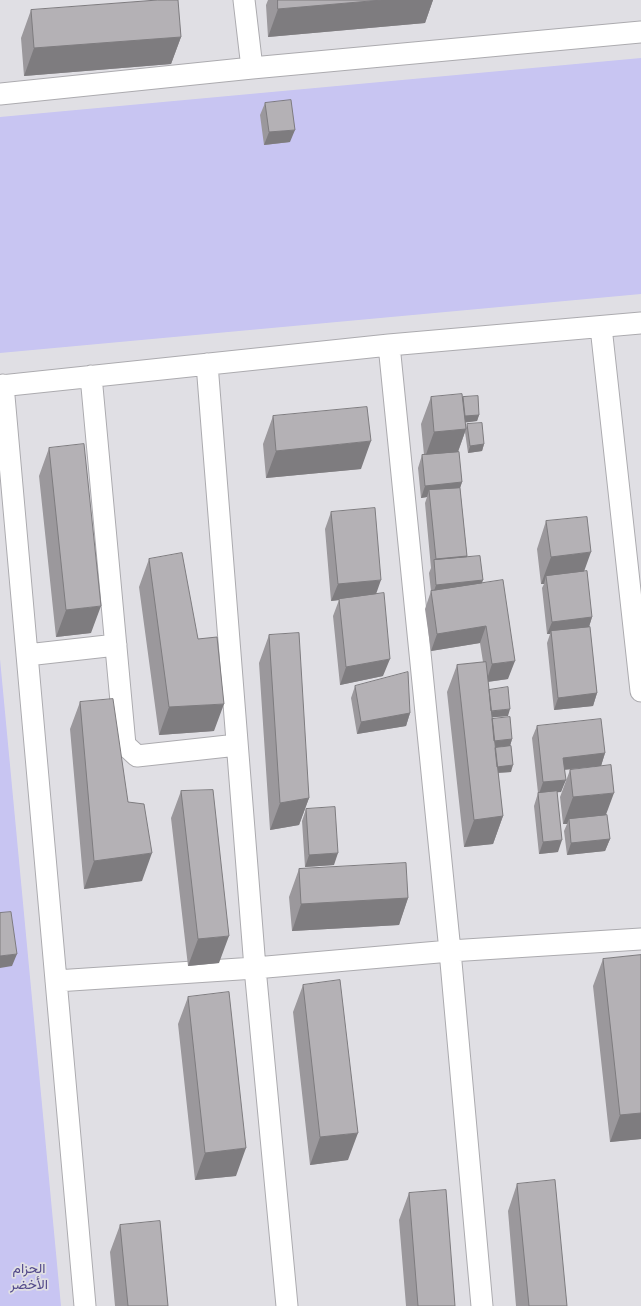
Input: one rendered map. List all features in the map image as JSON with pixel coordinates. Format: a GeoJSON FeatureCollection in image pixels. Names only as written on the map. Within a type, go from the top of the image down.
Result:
{"type":"FeatureCollection","features":[{"type":"Feature","properties":{"kind":"street"},"geometry":{"type":"LineString","coordinates":[[244,0],[252,68]]}},
{"type":"Feature","properties":{"kind":"street"},"geometry":{"type":"LineString","coordinates":[[0,94],[252,68],[641,32]]}},
{"type":"Feature","properties":{"kind":"street"},"geometry":{"type":"LineString","coordinates":[[85,1306],[27,655],[1,385],[389,345],[641,323]]}},
{"type":"Feature","properties":{"kind":"street"},"geometry":{"type":"LineString","coordinates":[[602,327],[641,691]]}},
{"type":"Feature","properties":{"kind":"street"},"geometry":{"type":"LineString","coordinates":[[389,345],[450,951],[482,1306]]}},
{"type":"Feature","properties":{"kind":"street"},"geometry":{"type":"LineString","coordinates":[[208,364],[255,968],[287,1306]]}},
{"type":"Feature","properties":{"kind":"street"},"geometry":{"type":"LineString","coordinates":[[92,376],[125,745],[137,756],[237,745]]}},
{"type":"Feature","properties":{"kind":"street"},"geometry":{"type":"LineString","coordinates":[[27,655],[116,645]]}},
{"type":"Feature","properties":{"kind":"street"},"geometry":{"type":"LineString","coordinates":[[56,981],[255,968],[450,951],[641,939]]}},
{"type":"Feature","properties":{"kind":"green space"},"geometry":{"type":"Polygon","coordinates":[[[641,58],[641,294],[0,353],[0,117],[641,58]]]}},
{"type":"Feature","properties":{"kind":"green space","name":"الحزام الأخضر"},"geometry":{"type":"Polygon","coordinates":[[[0,659],[61,1306],[0,1306],[0,659]]]}},
{"type":"Feature","properties":{"kind":"building"},"geometry":{"type":"Polygon","coordinates":[[[158,0],[178,0],[181,37],[34,48],[31,10],[158,0]]]}},
{"type":"Feature","properties":{"kind":"building"},"geometry":{"type":"Polygon","coordinates":[[[278,0],[382,0],[278,9],[278,0]]]}},
{"type":"Feature","properties":{"kind":"building"},"geometry":{"type":"Polygon","coordinates":[[[291,100],[295,130],[269,132],[265,103],[291,100]]]}},
{"type":"Feature","properties":{"kind":"building"},"geometry":{"type":"Polygon","coordinates":[[[462,394],[466,429],[434,432],[431,397],[462,394]]]}},
{"type":"Feature","properties":{"kind":"building"},"geometry":{"type":"Polygon","coordinates":[[[478,396],[479,415],[465,416],[463,397],[478,396]]]}},
{"type":"Feature","properties":{"kind":"building"},"geometry":{"type":"Polygon","coordinates":[[[367,407],[371,441],[276,451],[273,416],[367,407]]]}},
{"type":"Feature","properties":{"kind":"building"},"geometry":{"type":"Polygon","coordinates":[[[482,423],[484,444],[470,446],[467,424],[482,423]]]}},
{"type":"Feature","properties":{"kind":"building"},"geometry":{"type":"Polygon","coordinates":[[[84,444],[101,606],[66,610],[49,448],[84,444]]]}},
{"type":"Feature","properties":{"kind":"building"},"geometry":{"type":"Polygon","coordinates":[[[459,452],[462,482],[425,486],[422,455],[459,452]]]}},
{"type":"Feature","properties":{"kind":"building"},"geometry":{"type":"Polygon","coordinates":[[[460,488],[467,556],[436,559],[429,490],[460,488]]]}},
{"type":"Feature","properties":{"kind":"building"},"geometry":{"type":"Polygon","coordinates":[[[375,508],[381,580],[338,584],[331,512],[375,508]]]}},
{"type":"Feature","properties":{"kind":"building"},"geometry":{"type":"Polygon","coordinates":[[[587,517],[591,552],[551,557],[546,521],[587,517]]]}},
{"type":"Feature","properties":{"kind":"building"},"geometry":{"type":"Polygon","coordinates":[[[182,553],[198,639],[217,637],[224,704],[169,707],[149,559],[182,553]]]}},
{"type":"Feature","properties":{"kind":"building"},"geometry":{"type":"Polygon","coordinates":[[[480,556],[483,580],[436,585],[434,560],[480,556]]]}},
{"type":"Feature","properties":{"kind":"building"},"geometry":{"type":"Polygon","coordinates":[[[587,571],[592,617],[552,622],[546,576],[587,571]]]}},
{"type":"Feature","properties":{"kind":"building"},"geometry":{"type":"Polygon","coordinates":[[[503,580],[515,661],[492,664],[486,626],[437,634],[431,591],[503,580]]]}},
{"type":"Feature","properties":{"kind":"building"},"geometry":{"type":"Polygon","coordinates":[[[384,593],[390,659],[346,667],[339,599],[384,593]]]}},
{"type":"Feature","properties":{"kind":"building"},"geometry":{"type":"Polygon","coordinates":[[[590,627],[597,693],[558,698],[551,631],[590,627]]]}},
{"type":"Feature","properties":{"kind":"building"},"geometry":{"type":"Polygon","coordinates":[[[299,633],[309,798],[280,803],[269,635],[299,633]]]}},
{"type":"Feature","properties":{"kind":"building"},"geometry":{"type":"Polygon","coordinates":[[[486,662],[503,816],[474,820],[457,665],[486,662]]]}},
{"type":"Feature","properties":{"kind":"building"},"geometry":{"type":"Polygon","coordinates":[[[408,672],[410,713],[361,722],[355,686],[408,672]]]}},
{"type":"Feature","properties":{"kind":"building"},"geometry":{"type":"Polygon","coordinates":[[[508,687],[510,709],[491,711],[489,690],[508,687]]]}},
{"type":"Feature","properties":{"kind":"building"},"geometry":{"type":"Polygon","coordinates":[[[113,699],[128,802],[144,804],[152,853],[94,861],[80,702],[113,699]]]}},
{"type":"Feature","properties":{"kind":"building"},"geometry":{"type":"Polygon","coordinates":[[[510,717],[512,739],[494,741],[492,719],[510,717]]]}},
{"type":"Feature","properties":{"kind":"building"},"geometry":{"type":"Polygon","coordinates":[[[601,719],[605,753],[563,758],[566,780],[543,782],[537,726],[601,719]]]}},
{"type":"Feature","properties":{"kind":"building"},"geometry":{"type":"Polygon","coordinates":[[[511,746],[513,765],[497,767],[495,748],[511,746]]]}},
{"type":"Feature","properties":{"kind":"building"},"geometry":{"type":"Polygon","coordinates":[[[611,765],[614,793],[573,797],[570,770],[611,765]]]}},
{"type":"Feature","properties":{"kind":"building"},"geometry":{"type":"Polygon","coordinates":[[[213,790],[229,936],[198,939],[181,791],[213,790]]]}},
{"type":"Feature","properties":{"kind":"building"},"geometry":{"type":"Polygon","coordinates":[[[557,791],[562,840],[543,842],[538,793],[557,791]]]}},
{"type":"Feature","properties":{"kind":"building"},"geometry":{"type":"Polygon","coordinates":[[[335,807],[338,853],[309,855],[306,809],[335,807]]]}},
{"type":"Feature","properties":{"kind":"building"},"geometry":{"type":"Polygon","coordinates":[[[607,815],[610,839],[571,843],[569,819],[607,815]]]}},
{"type":"Feature","properties":{"kind":"building"},"geometry":{"type":"Polygon","coordinates":[[[406,863],[408,898],[301,904],[299,869],[406,863]]]}},
{"type":"Feature","properties":{"kind":"building"},"geometry":{"type":"Polygon","coordinates":[[[11,912],[17,954],[0,956],[0,913],[11,912]]]}},
{"type":"Feature","properties":{"kind":"building"},"geometry":{"type":"Polygon","coordinates":[[[641,955],[641,1113],[620,1115],[603,959],[641,955]]]}},
{"type":"Feature","properties":{"kind":"building"},"geometry":{"type":"Polygon","coordinates":[[[340,980],[358,1133],[320,1137],[303,985],[340,980]]]}},
{"type":"Feature","properties":{"kind":"building"},"geometry":{"type":"Polygon","coordinates":[[[229,992],[246,1148],[205,1153],[188,997],[229,992]]]}},
{"type":"Feature","properties":{"kind":"building"},"geometry":{"type":"Polygon","coordinates":[[[555,1180],[567,1306],[529,1306],[517,1184],[555,1180]]]}},
{"type":"Feature","properties":{"kind":"building"},"geometry":{"type":"Polygon","coordinates":[[[446,1190],[455,1306],[418,1306],[409,1193],[446,1190]]]}},
{"type":"Feature","properties":{"kind":"building"},"geometry":{"type":"Polygon","coordinates":[[[160,1221],[168,1306],[128,1306],[120,1225],[160,1221]]]}}]}
